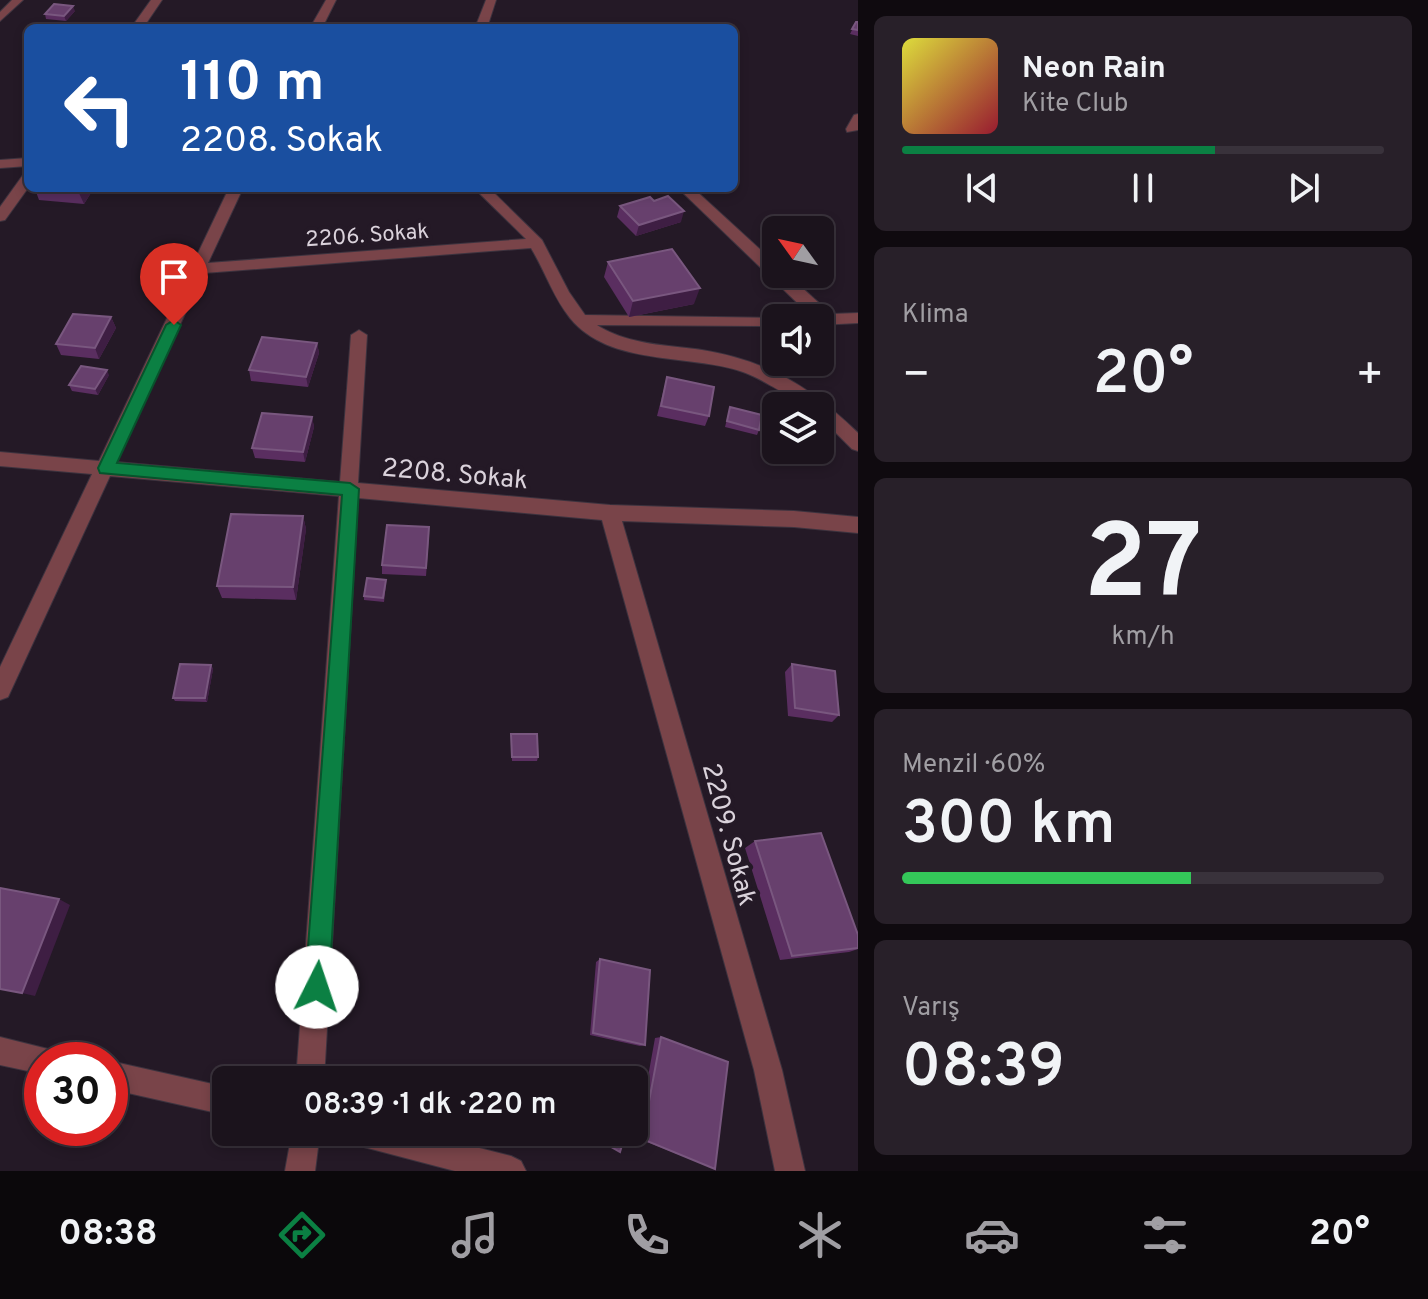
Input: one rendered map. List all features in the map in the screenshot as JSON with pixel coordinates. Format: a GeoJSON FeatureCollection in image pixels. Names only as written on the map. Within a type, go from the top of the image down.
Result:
{"type":"FeatureCollection","features":[{"type":"Feature","properties":{"kind":"street"},"geometry":{"type":"LineString","coordinates":[[0,18],[18,0]]}},
{"type":"Feature","properties":{"kind":"street"},"geometry":{"type":"LineString","coordinates":[[140,24],[157,0]]}},
{"type":"Feature","properties":{"kind":"street"},"geometry":{"type":"LineString","coordinates":[[318,24],[331,0]]}},
{"type":"Feature","properties":{"kind":"street"},"geometry":{"type":"LineString","coordinates":[[482,24],[491,0]]}},
{"type":"Feature","properties":{"kind":"street"},"geometry":{"type":"LineString","coordinates":[[0,164],[24,162]]}},
{"type":"Feature","properties":{"kind":"street"},"geometry":{"type":"LineString","coordinates":[[0,217],[24,184]]}},
{"type":"Feature","properties":{"kind":"street"},"geometry":{"type":"LineString","coordinates":[[0,690],[234,192]]}},
{"type":"Feature","properties":{"kind":"street"},"geometry":{"type":"LineString","coordinates":[[486,192],[524,226],[537,243],[564,296],[592,330],[621,343],[705,357],[761,371],[799,392]]}},
{"type":"Feature","properties":{"kind":"street"},"geometry":{"type":"LineString","coordinates":[[689,192],[762,259]]}},
{"type":"Feature","properties":{"kind":"street","name":"2206. Sokak"},"geometry":{"type":"LineString","coordinates":[[201,268],[537,243]]}},
{"type":"Feature","properties":{"kind":"street"},"geometry":{"type":"LineString","coordinates":[[792,288],[808,304]]}},
{"type":"Feature","properties":{"kind":"street"},"geometry":{"type":"LineString","coordinates":[[834,319],[858,318]]}},
{"type":"Feature","properties":{"kind":"street"},"geometry":{"type":"LineString","coordinates":[[581,320],[762,321]]}},
{"type":"Feature","properties":{"kind":"street"},"geometry":{"type":"LineString","coordinates":[[311,1066],[359,335]]}},
{"type":"Feature","properties":{"kind":"street"},"geometry":{"type":"LineString","coordinates":[[834,421],[858,444]]}},
{"type":"Feature","properties":{"kind":"street","name":"2208. Sokak"},"geometry":{"type":"LineString","coordinates":[[0,459],[610,513],[794,519],[858,525]]}},
{"type":"Feature","properties":{"kind":"street","name":"2209. Sokak"},"geometry":{"type":"LineString","coordinates":[[610,513],[768,1070],[790,1171]]}},
{"type":"Feature","properties":{"kind":"street"},"geometry":{"type":"LineString","coordinates":[[0,1051],[24,1056]]}},
{"type":"Feature","properties":{"kind":"street"},"geometry":{"type":"LineString","coordinates":[[128,1079],[212,1098]]}},
{"type":"Feature","properties":{"kind":"street"},"geometry":{"type":"LineString","coordinates":[[300,1171],[304,1146]]}},
{"type":"Feature","properties":{"kind":"street"},"geometry":{"type":"LineString","coordinates":[[414,1146],[511,1171]]}},
{"type":"Feature","properties":{"kind":"building"},"geometry":{"type":"Polygon","coordinates":[[[54,4],[73,6],[64,16],[45,14],[54,4]]]}},
{"type":"Feature","properties":{"kind":"building"},"geometry":{"type":"Polygon","coordinates":[[[668,196],[684,211],[639,225],[620,206],[650,197],[654,201],[668,196]]]}},
{"type":"Feature","properties":{"kind":"building"},"geometry":{"type":"Polygon","coordinates":[[[672,249],[700,288],[633,301],[608,262],[672,249]]]}},
{"type":"Feature","properties":{"kind":"building"},"geometry":{"type":"Polygon","coordinates":[[[73,314],[111,317],[95,348],[56,344],[73,314]]]}},
{"type":"Feature","properties":{"kind":"building"},"geometry":{"type":"Polygon","coordinates":[[[262,337],[317,343],[306,377],[249,370],[262,337]]]}},
{"type":"Feature","properties":{"kind":"building"},"geometry":{"type":"Polygon","coordinates":[[[81,366],[107,370],[95,389],[69,385],[81,366]]]}},
{"type":"Feature","properties":{"kind":"building"},"geometry":{"type":"Polygon","coordinates":[[[667,377],[714,387],[709,416],[661,406],[667,377]]]}},
{"type":"Feature","properties":{"kind":"building"},"geometry":{"type":"Polygon","coordinates":[[[730,407],[762,415],[759,430],[727,421],[730,407]]]}},
{"type":"Feature","properties":{"kind":"building"},"geometry":{"type":"Polygon","coordinates":[[[262,413],[312,417],[303,452],[252,448],[262,413]]]}},
{"type":"Feature","properties":{"kind":"building"},"geometry":{"type":"Polygon","coordinates":[[[231,514],[303,516],[293,587],[217,586],[231,514]]]}},
{"type":"Feature","properties":{"kind":"building"},"geometry":{"type":"Polygon","coordinates":[[[387,525],[429,527],[426,568],[382,565],[387,525]]]}},
{"type":"Feature","properties":{"kind":"building"},"geometry":{"type":"Polygon","coordinates":[[[367,578],[386,580],[383,598],[364,596],[367,578]]]}},
{"type":"Feature","properties":{"kind":"building"},"geometry":{"type":"Polygon","coordinates":[[[180,664],[211,665],[205,698],[173,698],[180,664]]]}},
{"type":"Feature","properties":{"kind":"building"},"geometry":{"type":"Polygon","coordinates":[[[792,664],[835,671],[839,715],[795,708],[792,664]]]}},
{"type":"Feature","properties":{"kind":"building"},"geometry":{"type":"Polygon","coordinates":[[[511,734],[537,734],[538,757],[512,757],[511,734]]]}},
{"type":"Feature","properties":{"kind":"building"},"geometry":{"type":"Polygon","coordinates":[[[821,833],[858,935],[858,948],[792,956],[755,841],[821,833]]]}},
{"type":"Feature","properties":{"kind":"building"},"geometry":{"type":"Polygon","coordinates":[[[0,888],[59,899],[22,993],[0,989],[0,888]]]}},
{"type":"Feature","properties":{"kind":"building"},"geometry":{"type":"Polygon","coordinates":[[[600,959],[650,970],[645,1045],[593,1033],[600,959]]]}},
{"type":"Feature","properties":{"kind":"building"},"geometry":{"type":"Polygon","coordinates":[[[661,1037],[728,1062],[715,1169],[648,1141],[648,1107],[661,1037]]]}},
{"type":"Feature","properties":{"kind":"route"},"geometry":{"type":"LineString","coordinates":[[174,325],[106,468],[350,489],[317,987]]}}]}
